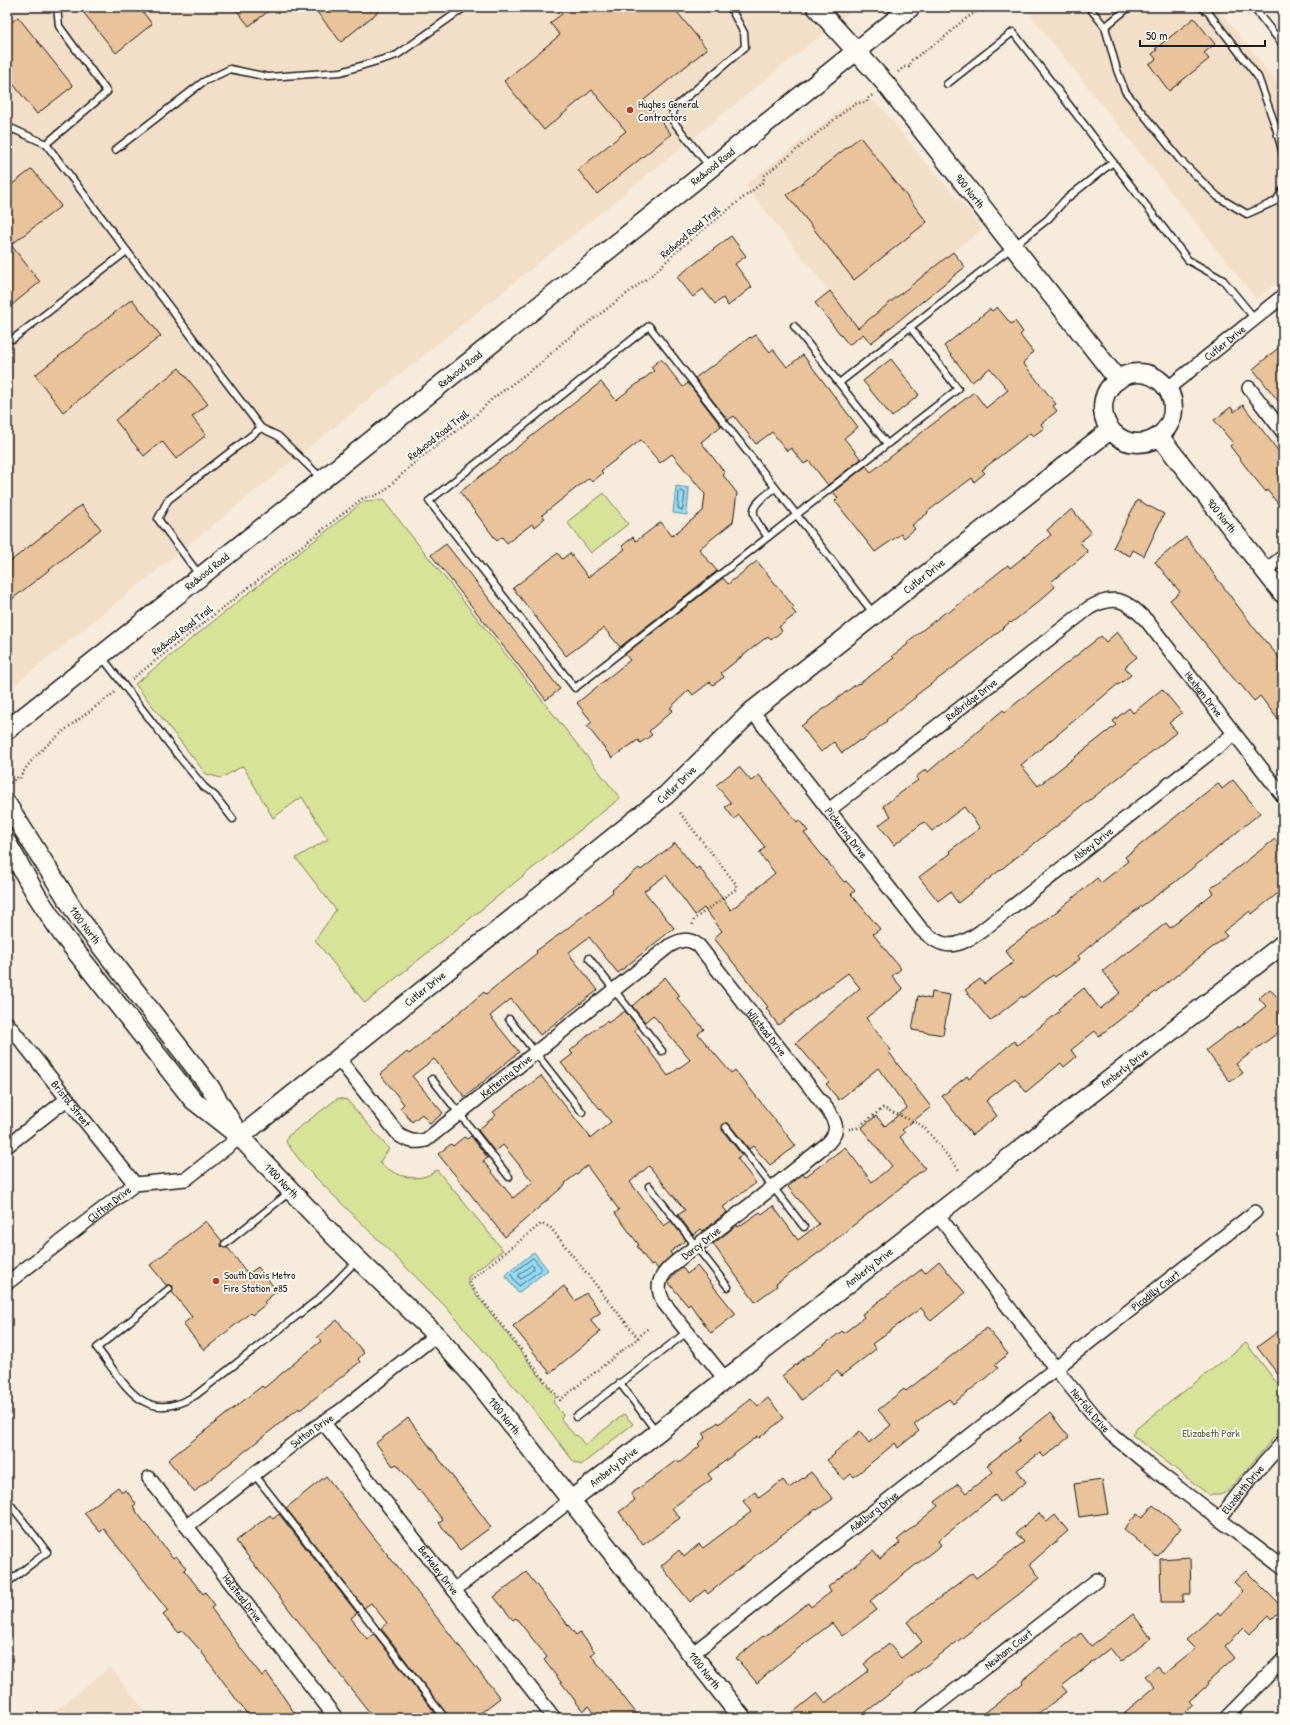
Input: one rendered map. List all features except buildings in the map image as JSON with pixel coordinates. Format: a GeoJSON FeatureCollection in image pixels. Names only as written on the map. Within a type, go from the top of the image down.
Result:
{"type":"FeatureCollection","features":[{"type":"Feature","properties":{"kind":"street","name":"900 North"},"geometry":{"type":"LineString","coordinates":[[816,7],[886,83],[1118,380]]}},
{"type":"Feature","properties":{"kind":"street","name":"Redwood Road"},"geometry":{"type":"LineString","coordinates":[[7,730],[201,577],[911,7]]}},
{"type":"Feature","properties":{"kind":"street","name":"Cutler Drive"},"geometry":{"type":"LineString","coordinates":[[1167,389],[1283,296]]}},
{"type":"Feature","properties":{"kind":"street"},"geometry":{"type":"LineString","coordinates":[[1144,374],[1153,377],[1167,389],[1171,398],[1172,416],[1169,424],[1160,437],[1141,443],[1132,443],[1124,440],[1110,430],[1104,412],[1104,403],[1106,394],[1111,386],[1118,380],[1126,376],[1144,374]]}},
{"type":"Feature","properties":{"kind":"street"},"geometry":{"type":"LineString","coordinates":[[1249,388],[1283,432]]}},
{"type":"Feature","properties":{"kind":"street","name":"Cutler Drive"},"geometry":{"type":"LineString","coordinates":[[240,1137],[666,795],[752,711],[1110,430]]}},
{"type":"Feature","properties":{"kind":"street","name":"900 North"},"geometry":{"type":"LineString","coordinates":[[1160,437],[1283,594]]}},
{"type":"Feature","properties":{"kind":"street"},"geometry":{"type":"LineString","coordinates":[[1265,571],[1283,557]]}},
{"type":"Feature","properties":{"kind":"street","name":"Redbridge Drive"},"geometry":{"type":"LineString","coordinates":[[829,810],[1089,608],[1108,600],[1117,600]]}},
{"type":"Feature","properties":{"kind":"street","name":"Hexham Drive"},"geometry":{"type":"LineString","coordinates":[[1117,600],[1128,604],[1147,621],[1283,796]]}},
{"type":"Feature","properties":{"kind":"street","name":"Pickering Drive"},"geometry":{"type":"LineString","coordinates":[[752,711],[921,929],[938,942],[948,946]]}},
{"type":"Feature","properties":{"kind":"street","name":"Abbey Drive"},"geometry":{"type":"LineString","coordinates":[[948,946],[959,944],[980,932],[1234,734]]}},
{"type":"Feature","properties":{"kind":"street","name":"1100 North"},"geometry":{"type":"LineString","coordinates":[[7,804],[79,918],[210,1087],[240,1137]]}},
{"type":"Feature","properties":{"kind":"street","name":"1100 North"},"geometry":{"type":"LineString","coordinates":[[7,843],[37,896],[62,934],[193,1100],[240,1137],[358,1259],[436,1335],[477,1380],[692,1654],[737,1715]]}},
{"type":"Feature","properties":{"kind":"street","name":"Kettering Drive"},"geometry":{"type":"LineString","coordinates":[[338,1058],[399,1135],[404,1139],[415,1142],[426,1140],[669,946],[688,939]]}},
{"type":"Feature","properties":{"kind":"street","name":"Wilstead Drive"},"geometry":{"type":"LineString","coordinates":[[688,939],[694,942],[703,951],[827,1109],[835,1123],[836,1131]]}},
{"type":"Feature","properties":{"kind":"street","name":"Amberly Drive"},"geometry":{"type":"LineString","coordinates":[[454,1590],[1283,944]]}},
{"type":"Feature","properties":{"kind":"street","name":"Bristol Street"},"geometry":{"type":"LineString","coordinates":[[7,1022],[135,1184]]}},
{"type":"Feature","properties":{"kind":"street"},"geometry":{"type":"LineString","coordinates":[[7,1146],[67,1098]]}},
{"type":"Feature","properties":{"kind":"street","name":"Darcy Drive"},"geometry":{"type":"LineString","coordinates":[[725,1379],[664,1303],[659,1289],[662,1276],[696,1246],[828,1143],[833,1138],[836,1131]]}},
{"type":"Feature","properties":{"kind":"street","name":"Clifton Drive"},"geometry":{"type":"LineString","coordinates":[[7,1283],[135,1184],[186,1179],[240,1137]]}},
{"type":"Feature","properties":{"kind":"street","name":"Picadilly Court"},"geometry":{"type":"LineString","coordinates":[[1056,1369],[1255,1212]]}},
{"type":"Feature","properties":{"kind":"street","name":"Norfolk Drive"},"geometry":{"type":"LineString","coordinates":[[937,1214],[1056,1369],[1111,1434],[1141,1459],[1283,1568]]}},
{"type":"Feature","properties":{"kind":"street","name":"Sutton Drive"},"geometry":{"type":"LineString","coordinates":[[187,1526],[323,1422],[339,1412],[436,1335]]}},
{"type":"Feature","properties":{"kind":"street","name":"Adelburg Drive"},"geometry":{"type":"LineString","coordinates":[[692,1654],[1056,1369]]}},
{"type":"Feature","properties":{"kind":"street","name":"Berkeley Drive"},"geometry":{"type":"LineString","coordinates":[[323,1422],[553,1718]]}},
{"type":"Feature","properties":{"kind":"street","name":"Elizabeth Drive"},"geometry":{"type":"LineString","coordinates":[[1219,1519],[1247,1483],[1283,1442]]}},
{"type":"Feature","properties":{"kind":"street","name":"Halstead Drive"},"geometry":{"type":"LineString","coordinates":[[149,1478],[336,1718]]}},
{"type":"Feature","properties":{"kind":"street","name":"Newham Court"},"geometry":{"type":"LineString","coordinates":[[920,1718],[1097,1580]]}},
{"type":"Feature","properties":{"kind":"street"},"geometry":{"type":"LineString","coordinates":[[1226,1718],[1283,1660]]}},
{"type":"Feature","properties":{"kind":"lane"},"geometry":{"type":"LineString","coordinates":[[46,144],[106,92],[59,26],[57,7]]}},
{"type":"Feature","properties":{"kind":"lane"},"geometry":{"type":"LineString","coordinates":[[115,150],[202,82],[230,70],[268,77],[341,72],[397,55],[465,7]]}},
{"type":"Feature","properties":{"kind":"lane"},"geometry":{"type":"LineString","coordinates":[[712,168],[673,121],[673,109],[745,47],[744,33],[730,7]]}},
{"type":"Feature","properties":{"kind":"lane"},"geometry":{"type":"LineString","coordinates":[[1089,7],[1105,27],[1117,70],[1126,91],[1180,160],[1218,196],[1247,214],[1276,201],[1283,190]]}},
{"type":"Feature","properties":{"kind":"lane"},"geometry":{"type":"LineString","coordinates":[[1105,27],[1129,7]]}},
{"type":"Feature","properties":{"kind":"lane"},"geometry":{"type":"LineString","coordinates":[[1201,7],[1208,12],[1258,77],[1276,128],[1283,154]]}},
{"type":"Feature","properties":{"kind":"lane"},"geometry":{"type":"LineString","coordinates":[[1254,7],[1283,45]]}},
{"type":"Feature","properties":{"kind":"lane"},"geometry":{"type":"LineString","coordinates":[[947,84],[1013,32],[1188,260],[1223,280],[1255,319]]}},
{"type":"Feature","properties":{"kind":"lane"},"geometry":{"type":"LineString","coordinates":[[7,134],[13,129],[46,144],[261,428],[278,436],[322,480]]}},
{"type":"Feature","properties":{"kind":"lane"},"geometry":{"type":"LineString","coordinates":[[839,382],[1048,219],[1065,200],[1113,162]]}},
{"type":"Feature","properties":{"kind":"lane"},"geometry":{"type":"LineString","coordinates":[[13,339],[127,251]]}},
{"type":"Feature","properties":{"kind":"lane"},"geometry":{"type":"LineString","coordinates":[[874,614],[796,515],[649,326],[429,500],[575,688],[796,515],[958,389],[910,327]]}},
{"type":"Feature","properties":{"kind":"lane"},"geometry":{"type":"LineString","coordinates":[[794,326],[887,444]]}},
{"type":"Feature","properties":{"kind":"lane"},"geometry":{"type":"LineString","coordinates":[[201,577],[158,519],[168,500],[261,428]]}},
{"type":"Feature","properties":{"kind":"lane"},"geometry":{"type":"LineString","coordinates":[[768,537],[755,520],[754,509],[758,501],[775,488]]}},
{"type":"Feature","properties":{"kind":"lane"},"geometry":{"type":"LineString","coordinates":[[101,656],[176,753],[204,787],[215,796],[233,819]]}},
{"type":"Feature","properties":{"kind":"lane"},"geometry":{"type":"LineString","coordinates":[[589,958],[662,1051]]}},
{"type":"Feature","properties":{"kind":"lane"},"geometry":{"type":"LineString","coordinates":[[509,1019],[582,1112]]}},
{"type":"Feature","properties":{"kind":"lane"},"geometry":{"type":"LineString","coordinates":[[432,1079],[509,1177]]}},
{"type":"Feature","properties":{"kind":"lane"},"geometry":{"type":"LineString","coordinates":[[726,1127],[804,1226]]}},
{"type":"Feature","properties":{"kind":"lane"},"geometry":{"type":"LineString","coordinates":[[649,1186],[728,1287]]}},
{"type":"Feature","properties":{"kind":"lane"},"geometry":{"type":"LineString","coordinates":[[225,1244],[291,1191]]}},
{"type":"Feature","properties":{"kind":"lane"},"geometry":{"type":"LineString","coordinates":[[169,1289],[97,1348],[131,1391],[140,1400],[151,1406],[163,1408],[176,1406],[196,1395],[317,1300],[358,1259]]}},
{"type":"Feature","properties":{"kind":"lane"},"geometry":{"type":"LineString","coordinates":[[576,1417],[687,1332]]}},
{"type":"Feature","properties":{"kind":"lane"},"geometry":{"type":"LineString","coordinates":[[620,1383],[657,1432]]}},
{"type":"Feature","properties":{"kind":"lane"},"geometry":{"type":"LineString","coordinates":[[254,1474],[445,1718]]}},
{"type":"Feature","properties":{"kind":"lane"},"geometry":{"type":"LineString","coordinates":[[7,1500],[47,1552],[7,1583]]}},
{"type":"Feature","properties":{"kind":"path"},"geometry":{"type":"LineString","coordinates":[[904,67],[909,67],[912,60],[983,7]]}},
{"type":"Feature","properties":{"kind":"path","name":"Redwood Road Trail"},"geometry":{"type":"LineString","coordinates":[[7,785],[17,778],[20,779],[29,762],[42,749],[363,498],[374,496],[383,492],[414,463],[474,417],[492,399],[542,362],[562,344],[654,273],[679,248],[702,232],[763,182],[766,175],[771,170],[850,107],[857,103],[866,102],[867,99]]}},
{"type":"Feature","properties":{"kind":"path"},"geometry":{"type":"LineString","coordinates":[[680,813],[736,884],[736,889],[694,918]]}},
{"type":"Feature","properties":{"kind":"path"},"geometry":{"type":"LineString","coordinates":[[856,1128],[883,1108],[925,1128],[958,1170]]}},
{"type":"Feature","properties":{"kind":"path"},"geometry":{"type":"LineString","coordinates":[[638,1338],[550,1227],[541,1224],[470,1280],[470,1284],[560,1400],[638,1338],[649,1327]]}},
{"type":"Feature","properties":{"kind":"shaded area"},"geometry":{"type":"Polygon","coordinates":[[[7,7],[856,7],[7,691],[7,7]]]}},
{"type":"Feature","properties":{"kind":"shaded area"},"geometry":{"type":"Polygon","coordinates":[[[1024,7],[1217,7],[1283,90],[1283,277],[1256,299],[1024,7]]]}},
{"type":"Feature","properties":{"kind":"shaded area"},"geometry":{"type":"Polygon","coordinates":[[[864,99],[874,102],[885,111],[925,162],[968,210],[982,229],[858,328],[745,185],[847,105],[857,100],[864,99]]]}},
{"type":"Feature","properties":{"kind":"shaded area"},"geometry":{"type":"Polygon","coordinates":[[[110,1667],[150,1718],[46,1718],[110,1667]]]}},
{"type":"Feature","properties":{"kind":"green space"},"geometry":{"type":"Polygon","coordinates":[[[604,493],[628,524],[591,553],[567,522],[604,493]]]}},
{"type":"Feature","properties":{"kind":"green space"},"geometry":{"type":"Polygon","coordinates":[[[383,500],[620,798],[365,1003],[315,940],[336,910],[296,858],[328,839],[302,797],[273,818],[243,766],[221,778],[206,774],[135,684],[364,501],[383,500]]]}},
{"type":"Feature","properties":{"kind":"green space"},"geometry":{"type":"Polygon","coordinates":[[[338,1098],[347,1100],[389,1149],[379,1163],[400,1175],[415,1178],[430,1175],[437,1170],[503,1250],[468,1277],[468,1284],[556,1397],[553,1402],[563,1415],[561,1419],[574,1435],[578,1436],[585,1445],[624,1414],[633,1424],[581,1465],[574,1462],[530,1405],[444,1305],[305,1167],[286,1142],[288,1136],[338,1098]]]}},
{"type":"Feature","properties":{"kind":"green space","name":"Elizabeth Park"},"geometry":{"type":"Polygon","coordinates":[[[1246,1343],[1283,1391],[1283,1427],[1227,1492],[1220,1495],[1209,1495],[1132,1435],[1137,1428],[1246,1343]]]}},
{"type":"Feature","properties":{"kind":"water"},"geometry":{"type":"Polygon","coordinates":[[[676,486],[689,488],[687,515],[673,513],[676,486]]]}},
{"type":"Feature","properties":{"kind":"water"},"geometry":{"type":"Polygon","coordinates":[[[534,1252],[548,1270],[518,1293],[505,1275],[534,1252]]]}},
{"type":"Feature","properties":{"kind":"place","name":"Hughes General Contractors"},"geometry":{"type":"Point","coordinates":[630,110]}},
{"type":"Feature","properties":{"kind":"place","name":"South Davis Metro Fire Station #85"},"geometry":{"type":"Point","coordinates":[216,1281]}}]}
